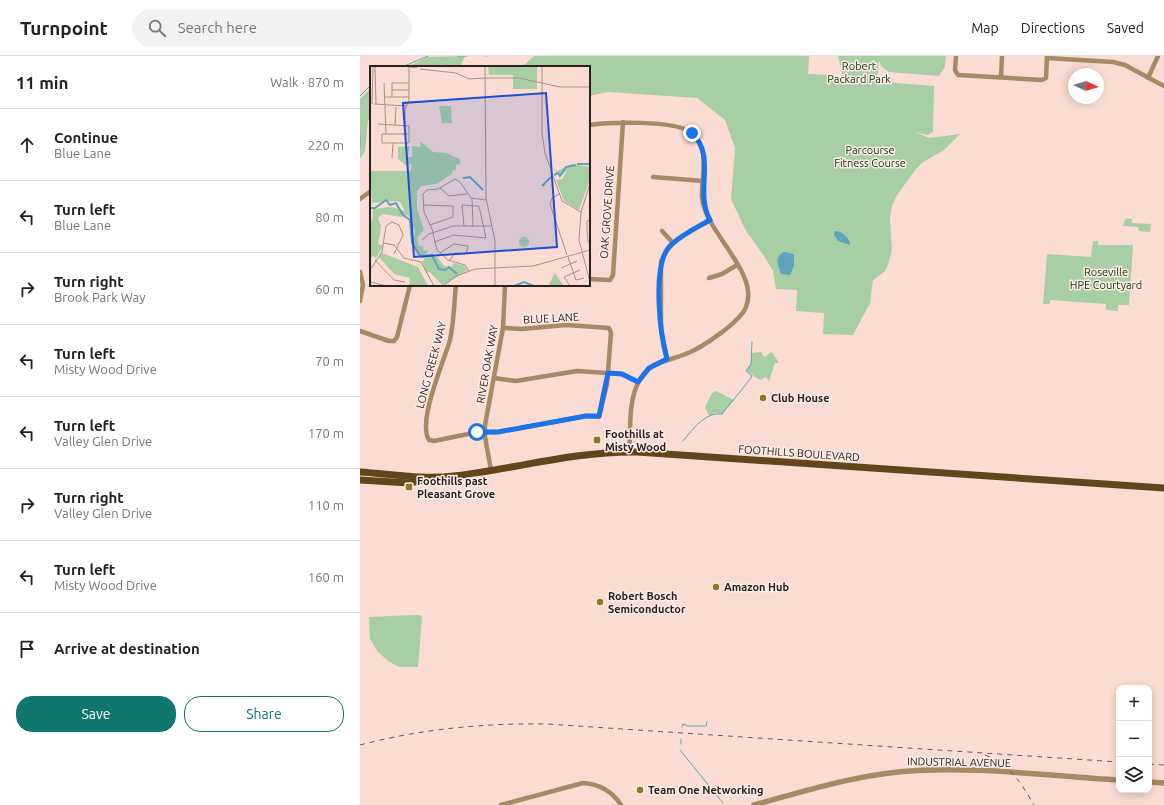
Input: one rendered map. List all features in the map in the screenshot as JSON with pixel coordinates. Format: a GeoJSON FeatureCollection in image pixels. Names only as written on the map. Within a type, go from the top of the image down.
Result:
{"type":"FeatureCollection","features":[{"type":"Feature","properties":{"kind":"main road","name":"FOOTHILLS BOULEVARD"},"geometry":{"type":"LineString","coordinates":[[360,480],[409,483],[586,454],[629,452],[1164,488]]}},
{"type":"Feature","properties":{"kind":"main road","name":"FOOTHILLS BOULEVARD"},"geometry":{"type":"LineString","coordinates":[[360,472],[434,478]]}},
{"type":"Feature","properties":{"kind":"street"},"geometry":{"type":"LineString","coordinates":[[956,56],[955,70],[958,75],[1042,80],[1046,78],[1047,57],[1113,62],[1126,65],[1164,86]]}},
{"type":"Feature","properties":{"kind":"street"},"geometry":{"type":"LineString","coordinates":[[1001,77],[1002,56]]}},
{"type":"Feature","properties":{"kind":"street"},"geometry":{"type":"LineString","coordinates":[[1148,78],[1158,56]]}},
{"type":"Feature","properties":{"kind":"street"},"geometry":{"type":"LineString","coordinates":[[590,125],[623,122],[677,126],[692,133],[701,145],[704,156],[703,203],[710,220],[744,277],[748,290],[747,304],[741,316],[732,325],[694,350],[684,355],[667,359],[649,368],[638,382],[633,395],[629,452]]}},
{"type":"Feature","properties":{"kind":"street","name":"OAK GROVE DRIVE"},"geometry":{"type":"LineString","coordinates":[[590,279],[606,281],[610,280],[613,275],[623,122]]}},
{"type":"Feature","properties":{"kind":"street"},"geometry":{"type":"LineString","coordinates":[[653,177],[703,181]]}},
{"type":"Feature","properties":{"kind":"street"},"geometry":{"type":"LineString","coordinates":[[360,199],[369,192]]}},
{"type":"Feature","properties":{"kind":"street"},"geometry":{"type":"LineString","coordinates":[[667,359],[661,334],[660,267],[663,257],[673,243],[710,220]]}},
{"type":"Feature","properties":{"kind":"street"},"geometry":{"type":"LineString","coordinates":[[662,230],[673,243]]}},
{"type":"Feature","properties":{"kind":"street"},"geometry":{"type":"LineString","coordinates":[[710,278],[722,274],[737,265]]}},
{"type":"Feature","properties":{"kind":"street"},"geometry":{"type":"LineString","coordinates":[[360,272],[363,285],[360,301]]}},
{"type":"Feature","properties":{"kind":"street"},"geometry":{"type":"LineString","coordinates":[[360,332],[389,341],[394,341],[397,338],[410,286]]}},
{"type":"Feature","properties":{"kind":"street","name":"LONG CREEK WAY"},"geometry":{"type":"LineString","coordinates":[[456,286],[451,334],[426,419],[426,436],[429,440],[434,441],[485,432]]}},
{"type":"Feature","properties":{"kind":"street","name":"RIVER OAK WAY"},"geometry":{"type":"LineString","coordinates":[[491,470],[485,432],[503,328],[505,286]]}},
{"type":"Feature","properties":{"kind":"street","name":"BLUE LANE"},"geometry":{"type":"LineString","coordinates":[[485,432],[586,416],[599,416],[608,373],[611,333],[609,328],[571,325],[522,329],[503,328]]}},
{"type":"Feature","properties":{"kind":"street"},"geometry":{"type":"LineString","coordinates":[[494,378],[516,381],[573,371],[622,374],[638,382]]}},
{"type":"Feature","properties":{"kind":"street","name":"INDUSTRIAL AVENUE"},"geometry":{"type":"LineString","coordinates":[[754,805],[851,779],[914,771],[1013,773],[1116,780]]}},
{"type":"Feature","properties":{"kind":"street"},"geometry":{"type":"LineString","coordinates":[[1152,782],[1164,783]]}},
{"type":"Feature","properties":{"kind":"street"},"geometry":{"type":"LineString","coordinates":[[501,805],[583,783],[594,785],[606,790],[621,805]]}},
{"type":"Feature","properties":{"kind":"green space"},"geometry":{"type":"Polygon","coordinates":[[[465,56],[460,66],[409,66],[427,57],[465,56]]]}},
{"type":"Feature","properties":{"kind":"green space"},"geometry":{"type":"Polygon","coordinates":[[[534,56],[809,56],[808,74],[830,75],[844,81],[838,56],[946,56],[945,67],[939,76],[889,72],[881,66],[879,60],[877,83],[884,84],[885,82],[934,86],[933,132],[928,135],[915,132],[929,138],[960,134],[944,150],[923,162],[897,195],[892,206],[890,219],[892,250],[889,262],[885,271],[873,280],[870,303],[853,335],[823,334],[824,313],[796,311],[797,290],[776,289],[773,271],[746,231],[731,199],[735,148],[725,120],[697,98],[608,92],[590,96],[590,66],[523,66],[534,56]]]}},
{"type":"Feature","properties":{"kind":"green space"},"geometry":{"type":"Polygon","coordinates":[[[370,89],[370,118],[368,120],[365,151],[360,159],[360,99],[370,89]]]}},
{"type":"Feature","properties":{"kind":"green space"},"geometry":{"type":"Polygon","coordinates":[[[1127,218],[1132,219],[1132,223],[1151,224],[1150,232],[1139,231],[1138,227],[1123,226],[1127,218]]]}},
{"type":"Feature","properties":{"kind":"green space","name":"Roseville HPE Courtyard"},"geometry":{"type":"Polygon","coordinates":[[[1093,241],[1098,241],[1098,245],[1133,245],[1129,305],[1118,305],[1118,311],[1106,310],[1106,304],[1050,300],[1049,304],[1043,304],[1047,254],[1091,257],[1093,241]]]}},
{"type":"Feature","properties":{"kind":"green space"},"geometry":{"type":"Polygon","coordinates":[[[761,352],[764,357],[772,352],[779,363],[775,363],[769,381],[766,377],[760,380],[746,371],[751,364],[751,353],[761,352]]]}},
{"type":"Feature","properties":{"kind":"green space"},"geometry":{"type":"Polygon","coordinates":[[[716,391],[734,400],[722,414],[715,413],[709,416],[705,407],[712,393],[716,391]]]}},
{"type":"Feature","properties":{"kind":"green space"},"geometry":{"type":"Polygon","coordinates":[[[420,615],[422,617],[418,667],[399,667],[388,661],[378,652],[370,639],[369,617],[420,615]]]}},
{"type":"Feature","properties":{"kind":"water"},"geometry":{"type":"Polygon","coordinates":[[[835,231],[845,235],[850,242],[850,245],[838,241],[834,235],[835,231]]]}},
{"type":"Feature","properties":{"kind":"water"},"geometry":{"type":"Polygon","coordinates":[[[784,252],[794,254],[794,266],[790,275],[781,274],[778,264],[779,256],[784,252]]]}},
{"type":"Feature","properties":{"kind":"waterway"},"geometry":{"type":"LineString","coordinates":[[404,66],[428,56]]}},
{"type":"Feature","properties":{"kind":"waterway"},"geometry":{"type":"LineString","coordinates":[[458,56],[467,56]]}},
{"type":"Feature","properties":{"kind":"waterway"},"geometry":{"type":"LineString","coordinates":[[360,96],[370,86]]}},
{"type":"Feature","properties":{"kind":"waterway"},"geometry":{"type":"LineString","coordinates":[[360,135],[360,148]]}},
{"type":"Feature","properties":{"kind":"waterway"},"geometry":{"type":"LineString","coordinates":[[683,441],[705,418],[716,414],[722,414],[751,378],[752,376],[746,371],[751,364],[752,342]]}},
{"type":"Feature","properties":{"kind":"waterway"},"geometry":{"type":"LineString","coordinates":[[682,727],[683,724],[688,726],[706,726],[707,722]]}},
{"type":"Feature","properties":{"kind":"waterway"},"geometry":{"type":"LineString","coordinates":[[681,739],[681,744]]}},
{"type":"Feature","properties":{"kind":"waterway"},"geometry":{"type":"LineString","coordinates":[[680,750],[723,803]]}},
{"type":"Feature","properties":{"kind":"railway"},"geometry":{"type":"LineString","coordinates":[[360,745],[383,739],[453,728],[547,724],[1116,762]]}},
{"type":"Feature","properties":{"kind":"railway"},"geometry":{"type":"LineString","coordinates":[[985,755],[1009,769],[1025,789],[1034,805]]}},
{"type":"Feature","properties":{"kind":"railway"},"geometry":{"type":"LineString","coordinates":[[1152,764],[1164,765]]}},
{"type":"Feature","properties":{"kind":"place","name":"Club House"},"geometry":{"type":"Point","coordinates":[763,398]}},
{"type":"Feature","properties":{"kind":"place","name":"Foothills at Misty Wood"},"geometry":{"type":"Point","coordinates":[597,440]}},
{"type":"Feature","properties":{"kind":"place","name":"Foothills past Pleasant Grove"},"geometry":{"type":"Point","coordinates":[409,487]}},
{"type":"Feature","properties":{"kind":"place","name":"Amazon Hub"},"geometry":{"type":"Point","coordinates":[716,587]}},
{"type":"Feature","properties":{"kind":"place","name":"Robert Bosch Semiconductor"},"geometry":{"type":"Point","coordinates":[600,602]}},
{"type":"Feature","properties":{"kind":"place","name":"Team One Networking"},"geometry":{"type":"Point","coordinates":[640,790]}},
{"type":"Feature","properties":{"kind":"route"},"geometry":{"type":"LineString","coordinates":[[477,432],[498,432],[586,416],[599,416],[607,384],[608,373],[622,374],[638,382],[649,368],[667,359],[661,334],[661,262],[665,252],[673,243],[710,220],[704,209],[702,198],[704,162],[703,150],[698,140],[692,133]]}},
{"type":"Feature","properties":{"kind":"park label","name":"Robert Packard Park"},"geometry":{"type":"Point","coordinates":[859,72]}},
{"type":"Feature","properties":{"kind":"park label","name":"Parcourse Fitness Course"},"geometry":{"type":"Point","coordinates":[870,156]}}]}
